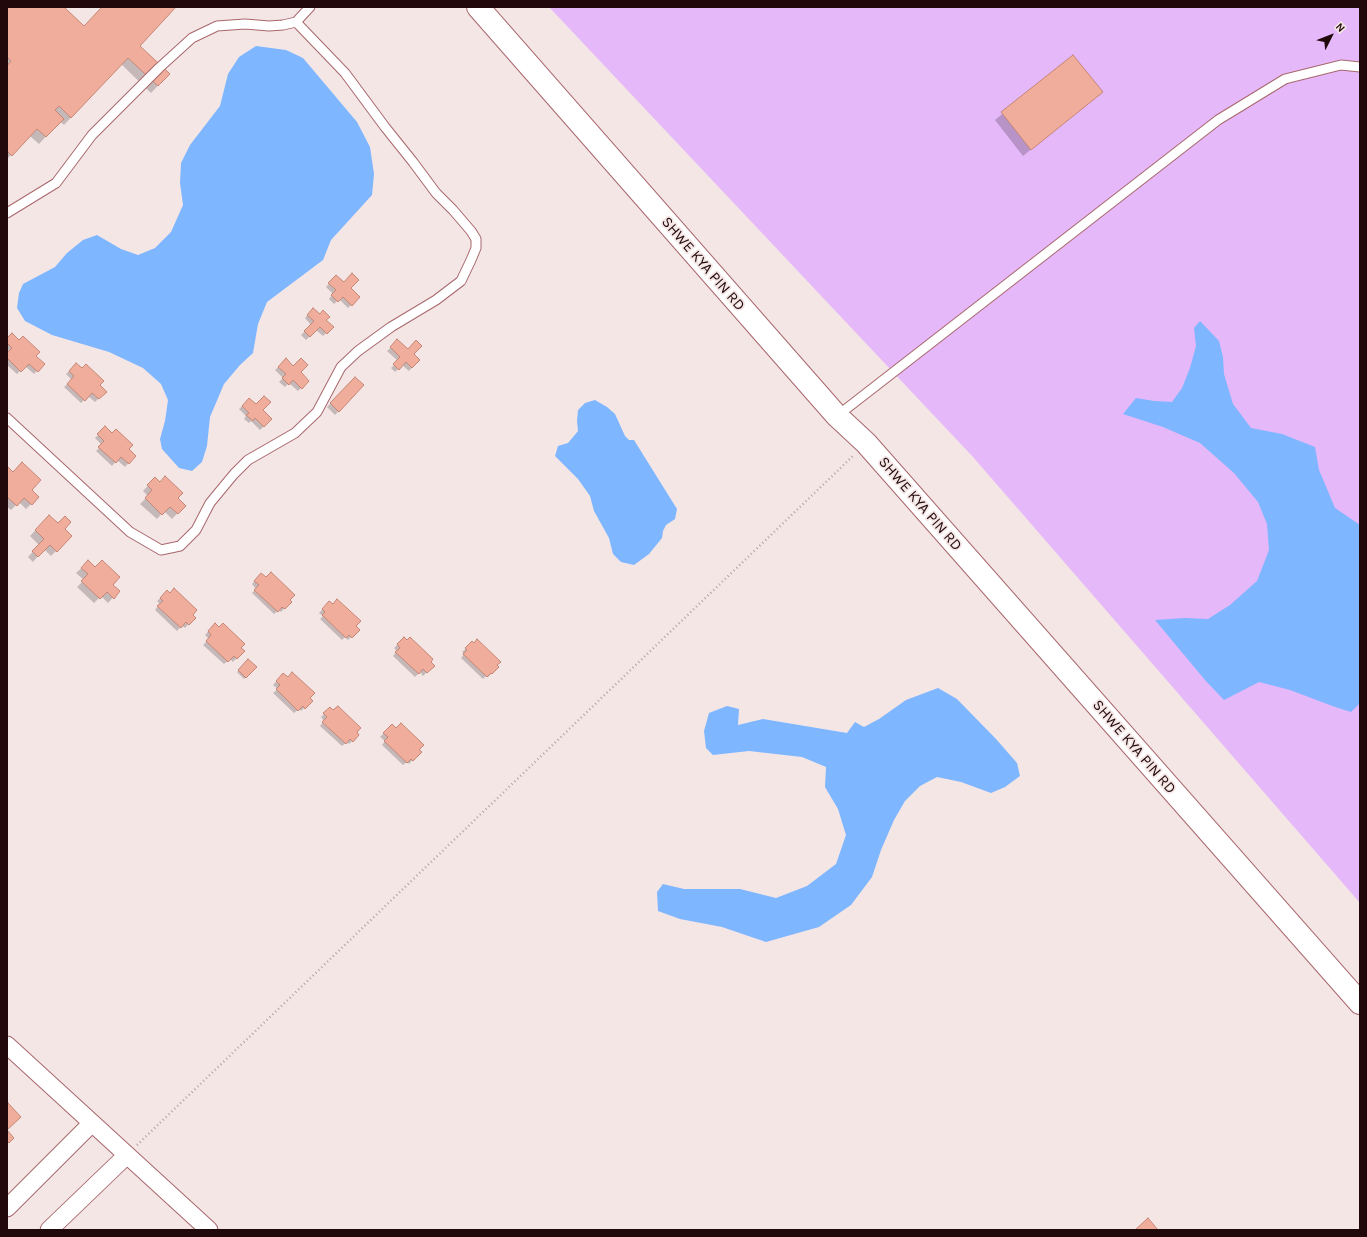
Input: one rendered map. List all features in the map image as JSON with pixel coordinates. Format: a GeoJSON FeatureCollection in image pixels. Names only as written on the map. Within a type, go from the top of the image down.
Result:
{"type":"FeatureCollection","features":[{"type":"Feature","properties":{"kind":"street","name":"SHWE KYA PIN RD"},"geometry":{"type":"LineString","coordinates":[[478,7],[837,416],[866,443],[1360,1003]]}},
{"type":"Feature","properties":{"kind":"street"},"geometry":{"type":"LineString","coordinates":[[7,1045],[209,1230]]}},
{"type":"Feature","properties":{"kind":"street"},"geometry":{"type":"LineString","coordinates":[[7,1208],[92,1123]]}},
{"type":"Feature","properties":{"kind":"street"},"geometry":{"type":"LineString","coordinates":[[49,1230],[127,1155]]}},
{"type":"Feature","properties":{"kind":"lane"},"geometry":{"type":"LineString","coordinates":[[7,213],[56,183],[92,135],[159,68],[192,38],[217,26],[244,24],[269,26],[296,22],[310,7]]}},
{"type":"Feature","properties":{"kind":"lane"},"geometry":{"type":"LineString","coordinates":[[7,418],[130,532],[161,550],[180,546],[196,530],[210,503],[234,474],[248,460],[295,433],[317,412],[341,367],[358,351],[391,327],[436,300],[461,280],[476,248],[476,239],[464,222],[436,193],[345,73],[296,22]]}},
{"type":"Feature","properties":{"kind":"lane"},"geometry":{"type":"LineString","coordinates":[[837,416],[1218,120],[1285,79],[1341,65],[1360,67]]}},
{"type":"Feature","properties":{"kind":"path"},"geometry":{"type":"LineString","coordinates":[[127,1155],[866,443]]}},
{"type":"Feature","properties":{"kind":"shaded area"},"geometry":{"type":"Polygon","coordinates":[[[549,7],[1360,7],[1360,903],[973,457],[549,7]]]}},
{"type":"Feature","properties":{"kind":"water"},"geometry":{"type":"Polygon","coordinates":[[[256,46],[286,50],[303,58],[357,122],[370,147],[374,174],[372,195],[331,240],[323,260],[267,302],[258,324],[253,353],[240,365],[224,384],[210,417],[207,446],[202,462],[192,471],[179,468],[162,449],[160,439],[165,421],[168,400],[161,384],[143,368],[109,352],[52,335],[25,321],[17,308],[19,293],[23,284],[55,267],[67,253],[83,240],[97,235],[121,249],[138,255],[155,248],[171,232],[183,205],[180,183],[181,163],[190,145],[220,106],[228,74],[239,57],[256,46]]]}},
{"type":"Feature","properties":{"kind":"water"},"geometry":{"type":"Polygon","coordinates":[[[1200,321],[1219,341],[1223,357],[1224,374],[1233,404],[1251,428],[1282,434],[1315,447],[1319,470],[1335,508],[1360,525],[1360,703],[1351,712],[1290,690],[1259,682],[1224,700],[1205,680],[1155,620],[1185,618],[1208,619],[1230,605],[1257,581],[1269,550],[1267,524],[1258,502],[1234,473],[1200,443],[1163,427],[1123,414],[1136,398],[1172,402],[1182,388],[1190,368],[1196,346],[1194,328],[1200,321]]]}},
{"type":"Feature","properties":{"kind":"water"},"geometry":{"type":"Polygon","coordinates":[[[595,400],[615,414],[625,436],[629,440],[634,440],[677,509],[675,519],[666,525],[662,538],[649,554],[634,565],[621,562],[613,554],[609,538],[594,511],[590,496],[578,479],[555,456],[558,446],[568,443],[578,431],[578,410],[585,403],[595,400]]]}},
{"type":"Feature","properties":{"kind":"water"},"geometry":{"type":"Polygon","coordinates":[[[938,688],[957,699],[996,739],[1017,763],[1020,776],[1005,787],[991,793],[961,782],[937,777],[920,786],[905,801],[894,820],[881,850],[872,877],[851,905],[819,927],[766,942],[722,927],[680,919],[658,911],[657,892],[663,884],[684,889],[740,889],[776,898],[807,886],[836,864],[846,835],[838,809],[825,787],[826,767],[802,757],[749,751],[713,755],[706,748],[704,731],[709,713],[727,706],[739,709],[738,725],[763,719],[847,733],[855,722],[864,727],[879,719],[906,700],[938,688]]]}},
{"type":"Feature","properties":{"kind":"building"},"geometry":{"type":"Polygon","coordinates":[[[7,7],[64,7],[84,26],[102,7],[176,7],[140,46],[170,74],[158,86],[128,58],[71,118],[59,106],[55,110],[64,119],[46,137],[37,129],[12,156],[7,151],[7,66],[11,61],[7,57],[7,7]]]}},
{"type":"Feature","properties":{"kind":"building"},"geometry":{"type":"Polygon","coordinates":[[[1073,55],[1103,92],[1031,150],[1001,112],[1073,55]]]}},
{"type":"Feature","properties":{"kind":"building"},"geometry":{"type":"Polygon","coordinates":[[[352,273],[359,280],[351,288],[360,297],[352,306],[343,297],[338,302],[331,295],[336,290],[328,283],[336,275],[344,282],[352,273]]]}},
{"type":"Feature","properties":{"kind":"building"},"geometry":{"type":"Polygon","coordinates":[[[313,308],[320,314],[323,310],[330,317],[326,320],[334,327],[327,334],[320,327],[310,337],[304,331],[314,321],[307,315],[313,308]]]}},
{"type":"Feature","properties":{"kind":"building"},"geometry":{"type":"Polygon","coordinates":[[[12,333],[19,340],[23,336],[40,352],[36,356],[45,364],[38,372],[29,364],[21,372],[7,358],[7,353],[12,348],[7,343],[7,338],[12,333]]]}},
{"type":"Feature","properties":{"kind":"building"},"geometry":{"type":"Polygon","coordinates":[[[397,339],[408,349],[416,340],[422,346],[414,354],[420,360],[412,368],[406,362],[399,370],[393,364],[400,357],[390,347],[397,339]]]}},
{"type":"Feature","properties":{"kind":"building"},"geometry":{"type":"Polygon","coordinates":[[[286,358],[293,366],[301,358],[308,365],[301,372],[309,381],[302,389],[293,380],[289,385],[282,378],[286,374],[278,367],[286,358]]]}},
{"type":"Feature","properties":{"kind":"building"},"geometry":{"type":"Polygon","coordinates":[[[76,363],[82,368],[86,364],[104,381],[100,385],[107,392],[99,399],[92,393],[85,401],[67,384],[74,376],[69,371],[76,363]]]}},
{"type":"Feature","properties":{"kind":"building"},"geometry":{"type":"Polygon","coordinates":[[[355,377],[364,385],[339,412],[330,403],[355,377]]]}},
{"type":"Feature","properties":{"kind":"building"},"geometry":{"type":"Polygon","coordinates":[[[264,396],[271,402],[263,410],[272,419],[264,427],[255,418],[253,421],[246,415],[249,413],[242,406],[249,398],[256,404],[264,396]]]}},
{"type":"Feature","properties":{"kind":"building"},"geometry":{"type":"Polygon","coordinates":[[[105,426],[112,433],[116,429],[133,445],[129,449],[136,456],[129,464],[121,457],[116,463],[98,447],[104,441],[97,434],[105,426]]]}},
{"type":"Feature","properties":{"kind":"building"},"geometry":{"type":"Polygon","coordinates":[[[22,462],[41,480],[32,490],[39,497],[32,505],[24,498],[17,506],[7,497],[7,466],[13,472],[22,462]]]}},
{"type":"Feature","properties":{"kind":"building"},"geometry":{"type":"Polygon","coordinates":[[[165,476],[183,493],[178,498],[186,506],[178,514],[170,507],[162,515],[145,498],[152,490],[147,485],[155,477],[160,482],[165,476]]]}},
{"type":"Feature","properties":{"kind":"building"},"geometry":{"type":"Polygon","coordinates":[[[49,515],[58,523],[65,516],[71,522],[65,529],[72,536],[57,552],[50,545],[38,557],[32,551],[44,539],[35,530],[49,515]]]}},
{"type":"Feature","properties":{"kind":"building"},"geometry":{"type":"Polygon","coordinates":[[[88,560],[95,567],[102,560],[120,577],[113,585],[120,591],[114,599],[107,592],[100,599],[81,581],[88,574],[81,568],[88,560]]]}},
{"type":"Feature","properties":{"kind":"building"},"geometry":{"type":"Polygon","coordinates":[[[271,572],[295,595],[290,600],[292,602],[285,609],[282,607],[278,612],[254,590],[259,585],[254,581],[261,573],[266,577],[271,572]]]}},
{"type":"Feature","properties":{"kind":"building"},"geometry":{"type":"Polygon","coordinates":[[[174,588],[197,610],[193,615],[196,618],[189,625],[186,622],[181,628],[157,606],[163,601],[160,598],[167,590],[170,593],[174,588]]]}},
{"type":"Feature","properties":{"kind":"building"},"geometry":{"type":"Polygon","coordinates":[[[337,599],[361,621],[356,626],[360,630],[352,638],[349,635],[346,638],[322,615],[325,612],[322,609],[329,601],[333,604],[337,599]]]}},
{"type":"Feature","properties":{"kind":"building"},"geometry":{"type":"Polygon","coordinates":[[[215,623],[219,627],[223,623],[245,644],[241,648],[245,651],[237,659],[234,656],[228,662],[206,641],[211,635],[208,631],[215,623]]]}},
{"type":"Feature","properties":{"kind":"building"},"geometry":{"type":"Polygon","coordinates":[[[404,637],[407,640],[410,637],[433,659],[431,662],[435,666],[427,673],[423,669],[419,674],[395,652],[400,648],[397,644],[404,637]]]}},
{"type":"Feature","properties":{"kind":"building"},"geometry":{"type":"Polygon","coordinates":[[[477,639],[501,662],[497,665],[499,667],[487,677],[463,654],[467,650],[465,648],[472,641],[474,643],[477,639]]]}},
{"type":"Feature","properties":{"kind":"building"},"geometry":{"type":"Polygon","coordinates":[[[248,659],[257,667],[246,678],[238,670],[248,659]]]}},
{"type":"Feature","properties":{"kind":"building"},"geometry":{"type":"Polygon","coordinates":[[[292,672],[315,693],[310,698],[313,701],[305,709],[303,706],[298,711],[276,689],[280,685],[276,681],[283,673],[288,677],[292,672]]]}},
{"type":"Feature","properties":{"kind":"building"},"geometry":{"type":"Polygon","coordinates":[[[338,706],[361,728],[357,732],[359,735],[353,742],[350,739],[346,744],[322,722],[327,717],[323,713],[330,707],[333,710],[338,706]]]}},
{"type":"Feature","properties":{"kind":"building"},"geometry":{"type":"Polygon","coordinates":[[[401,723],[424,745],[419,750],[422,752],[413,761],[411,759],[407,763],[384,741],[388,737],[383,733],[392,724],[396,728],[401,723]]]}},
{"type":"Feature","properties":{"kind":"building"},"geometry":{"type":"Polygon","coordinates":[[[8,1103],[21,1117],[7,1130],[7,1104],[8,1103]]]}},
{"type":"Feature","properties":{"kind":"building"},"geometry":{"type":"Polygon","coordinates":[[[7,1130],[14,1138],[9,1143],[7,1141],[7,1130]]]}},
{"type":"Feature","properties":{"kind":"building"},"geometry":{"type":"Polygon","coordinates":[[[1148,1218],[1158,1230],[1135,1230],[1148,1218]]]}}]}
